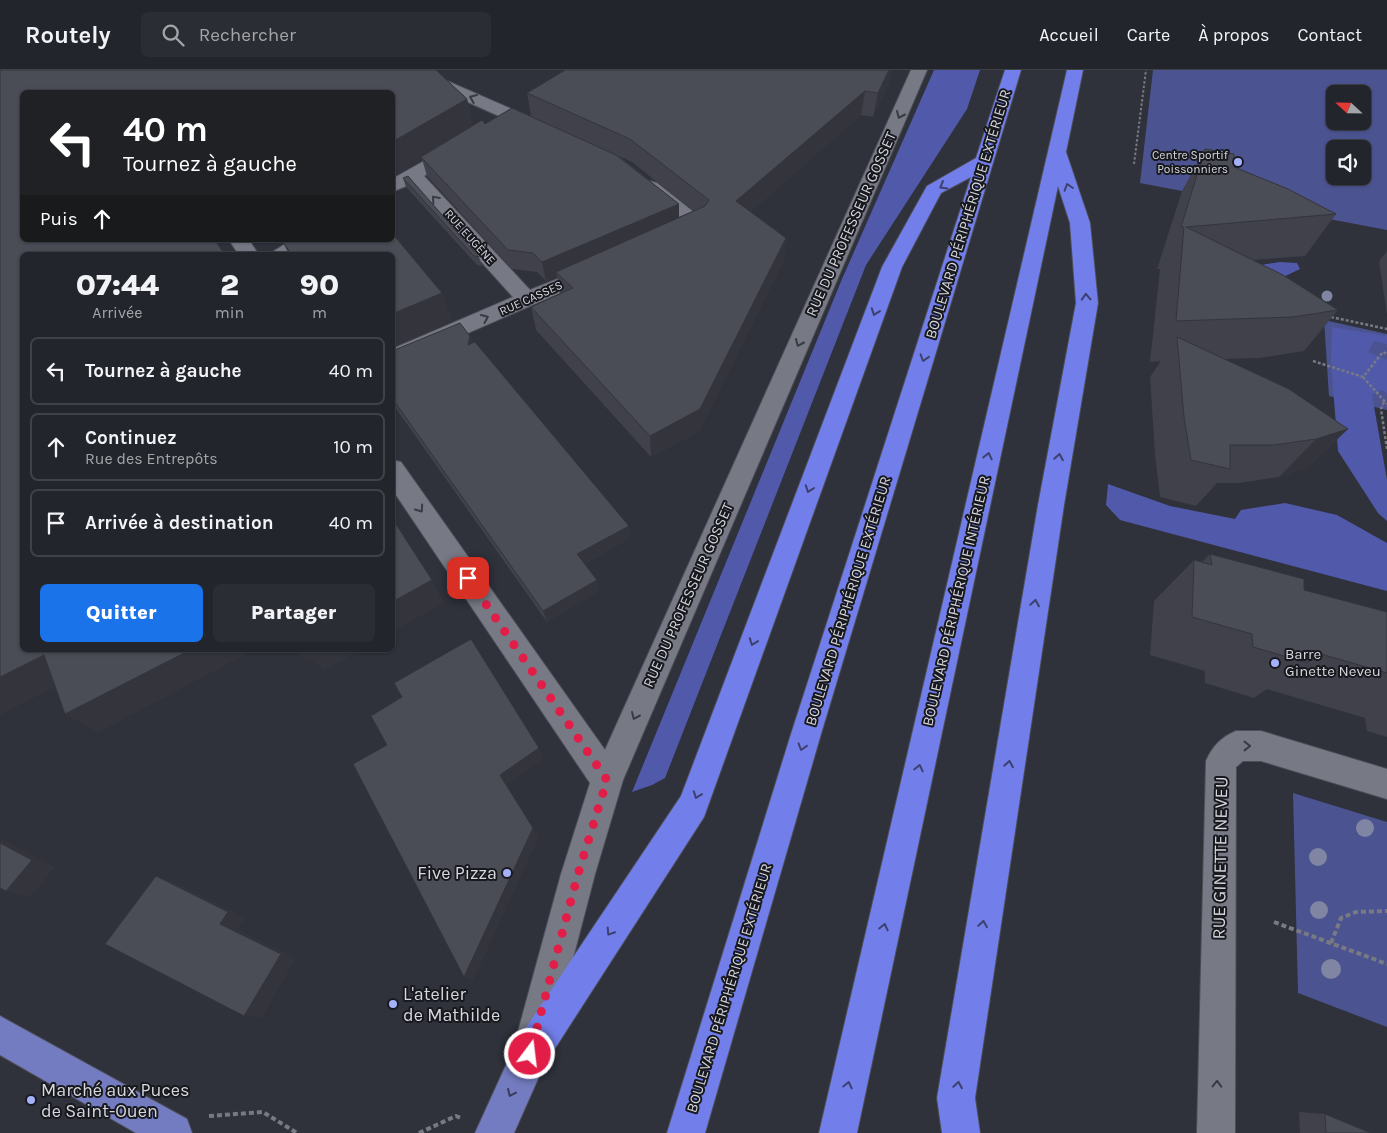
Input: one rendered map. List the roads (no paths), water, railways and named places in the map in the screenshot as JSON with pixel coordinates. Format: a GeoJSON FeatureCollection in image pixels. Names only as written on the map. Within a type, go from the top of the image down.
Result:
{"type":"FeatureCollection","features":[{"type":"Feature","properties":{"kind":"highway","name":"BOULEVARD PÉRIPHÉRIQUE EXTÉRIEUR"},"geometry":{"type":"LineString","coordinates":[[686,1133],[809,725],[1013,70]]}},
{"type":"Feature","properties":{"kind":"highway","name":"BOULEVARD PÉRIPHÉRIQUE INTÉRIEUR"},"geometry":{"type":"LineString","coordinates":[[838,1133],[1075,70]]}},
{"type":"Feature","properties":{"kind":"highway"},"geometry":{"type":"LineString","coordinates":[[961,1133],[956,1098],[1051,505],[1087,303],[1080,223],[1056,150]]}},
{"type":"Feature","properties":{"kind":"highway"},"geometry":{"type":"LineString","coordinates":[[530,1054],[693,806],[892,267],[934,190],[985,161]]}},
{"type":"Feature","properties":{"kind":"main road"},"geometry":{"type":"LineString","coordinates":[[0,1034],[162,1127]]}},
{"type":"Feature","properties":{"kind":"main road","name":"RUE DU PROFESSEUR GOSSET"},"geometry":{"type":"LineString","coordinates":[[494,1133],[530,1054]]}},
{"type":"Feature","properties":{"kind":"street"},"geometry":{"type":"LineString","coordinates":[[408,70],[557,136]]}},
{"type":"Feature","properties":{"kind":"street","name":"RUE DU PROFESSEUR GOSSET"},"geometry":{"type":"LineString","coordinates":[[530,1054],[578,874],[607,780],[919,70]]}},
{"type":"Feature","properties":{"kind":"street"},"geometry":{"type":"LineString","coordinates":[[488,128],[526,104]]}},
{"type":"Feature","properties":{"kind":"street"},"geometry":{"type":"LineString","coordinates":[[395,185],[471,138]]}},
{"type":"Feature","properties":{"kind":"street","name":"RUE EUGÈNE"},"geometry":{"type":"LineString","coordinates":[[413,175],[527,300]]}},
{"type":"Feature","properties":{"kind":"street"},"geometry":{"type":"LineString","coordinates":[[639,179],[698,224],[662,240]]}},
{"type":"Feature","properties":{"kind":"street"},"geometry":{"type":"LineString","coordinates":[[286,252],[302,242]]}},
{"type":"Feature","properties":{"kind":"street","name":"RUE CASSES"},"geometry":{"type":"LineString","coordinates":[[395,357],[608,264]]}},
{"type":"Feature","properties":{"kind":"street"},"geometry":{"type":"LineString","coordinates":[[395,473],[607,780]]}},
{"type":"Feature","properties":{"kind":"street","name":"RUE GINETTE NEVEU"},"geometry":{"type":"LineString","coordinates":[[1216,1133],[1222,762],[1236,746],[1261,746],[1387,784]]}},
{"type":"Feature","properties":{"kind":"place","name":"Centre Sportif Poissonniers"},"geometry":{"type":"Point","coordinates":[1238,162]}},
{"type":"Feature","properties":{"kind":"place","name":"Barre Ginette Neveu"},"geometry":{"type":"Point","coordinates":[1275,663]}},
{"type":"Feature","properties":{"kind":"place","name":"Five Pizza"},"geometry":{"type":"Point","coordinates":[507,873]}},
{"type":"Feature","properties":{"kind":"place","name":"L'atelier de Mathilde"},"geometry":{"type":"Point","coordinates":[393,1004]}},
{"type":"Feature","properties":{"kind":"place","name":"Marché aux Puces de Saint-Ouen"},"geometry":{"type":"Point","coordinates":[31,1100]}}]}
